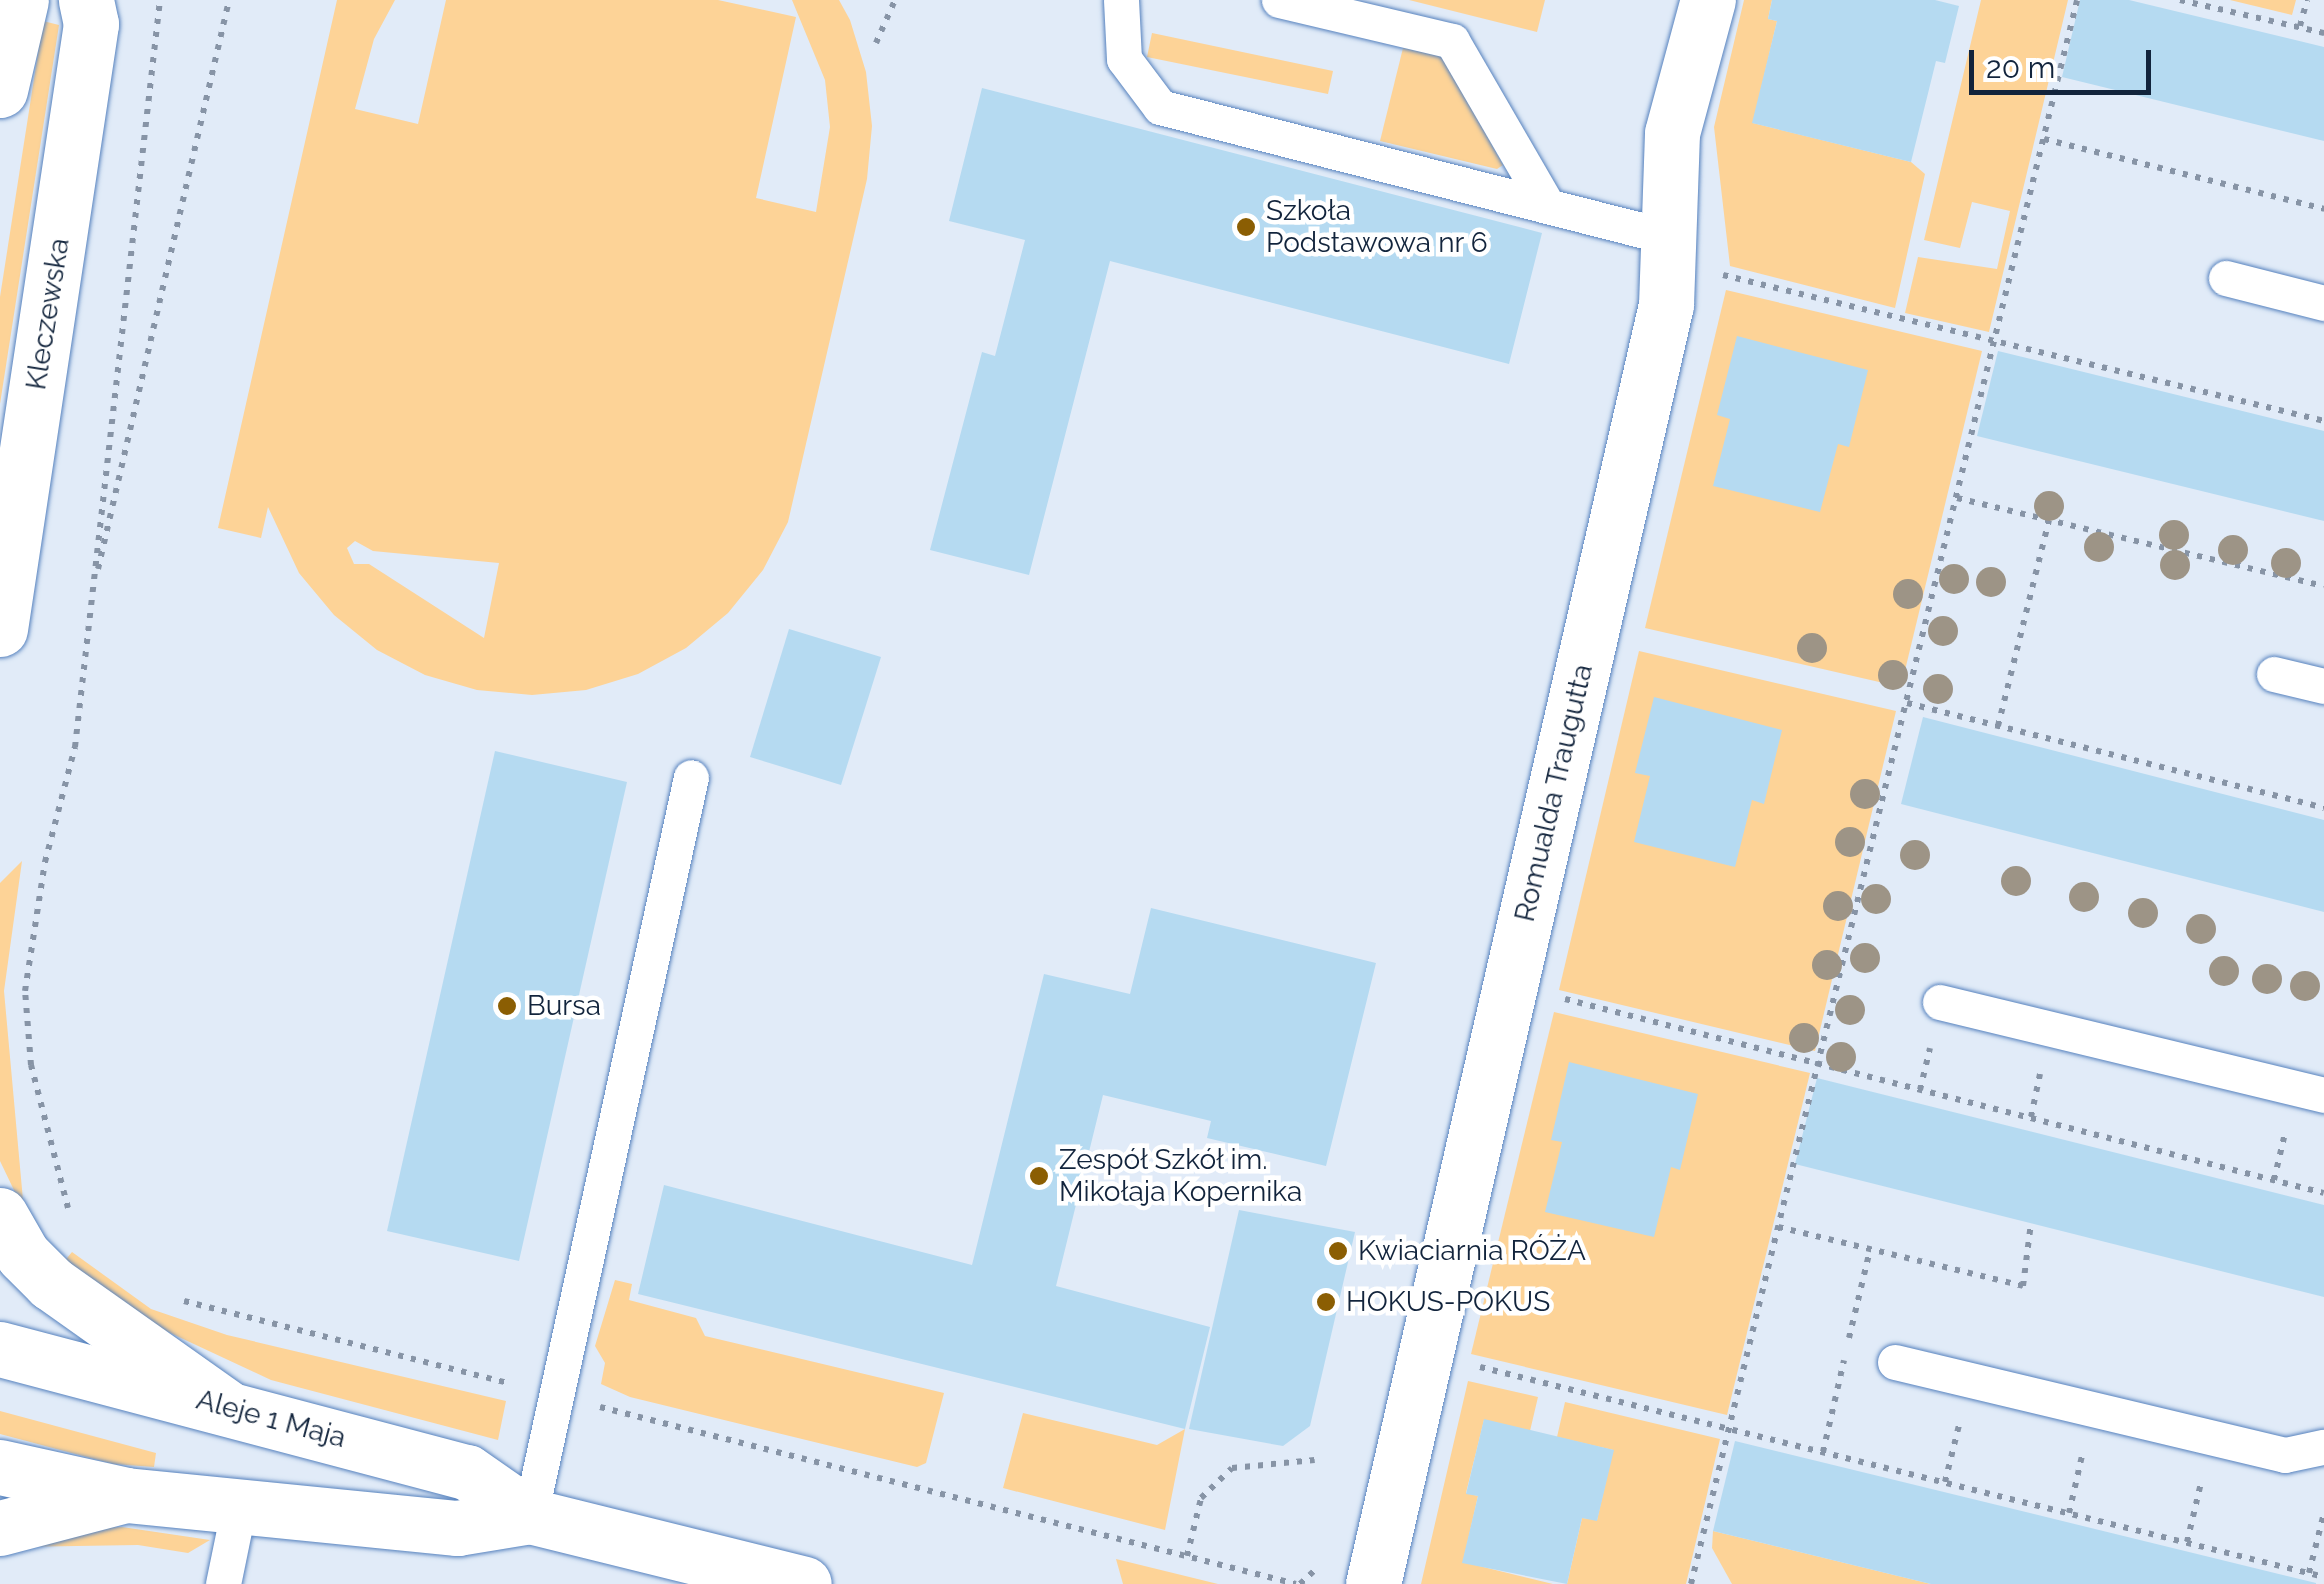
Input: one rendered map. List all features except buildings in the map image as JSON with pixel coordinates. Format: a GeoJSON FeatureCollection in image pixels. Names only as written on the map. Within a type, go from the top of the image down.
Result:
{"type":"FeatureCollection","features":[{"type":"Feature","properties":{"kind":"street"},"geometry":{"type":"LineString","coordinates":[[0,90],[21,0]]}},
{"type":"Feature","properties":{"kind":"street","name":"Kleczewska"},"geometry":{"type":"LineString","coordinates":[[0,629],[91,24],[86,0]]}},
{"type":"Feature","properties":{"kind":"street","name":"Romualda Traugutta"},"geometry":{"type":"LineString","coordinates":[[1373,1584],[1666,305],[1672,133],[1708,0]]}},
{"type":"Feature","properties":{"kind":"street"},"geometry":{"type":"LineString","coordinates":[[0,1215],[23,1254],[52,1283],[225,1406]]}},
{"type":"Feature","properties":{"kind":"street","name":"Aleje 1 Maja"},"geometry":{"type":"LineString","coordinates":[[0,1349],[466,1472],[530,1516],[804,1584]]}},
{"type":"Feature","properties":{"kind":"street","name":"Aleje 1 Maja"},"geometry":{"type":"LineString","coordinates":[[0,1467],[126,1494],[457,1528],[530,1516]]}},
{"type":"Feature","properties":{"kind":"street"},"geometry":{"type":"LineString","coordinates":[[0,1528],[126,1494]]}},
{"type":"Feature","properties":{"kind":"lane"},"geometry":{"type":"LineString","coordinates":[[1121,0],[1124,59],[1160,107],[1668,237]]}},
{"type":"Feature","properties":{"kind":"lane"},"geometry":{"type":"LineString","coordinates":[[1278,0],[1452,40],[1547,205]]}},
{"type":"Feature","properties":{"kind":"lane"},"geometry":{"type":"LineString","coordinates":[[2226,278],[2324,304]]}},
{"type":"Feature","properties":{"kind":"lane"},"geometry":{"type":"LineString","coordinates":[[2274,674],[2324,686]]}},
{"type":"Feature","properties":{"kind":"lane"},"geometry":{"type":"LineString","coordinates":[[530,1516],[692,777]]}},
{"type":"Feature","properties":{"kind":"lane"},"geometry":{"type":"LineString","coordinates":[[1940,1002],[2324,1095]]}},
{"type":"Feature","properties":{"kind":"lane"},"geometry":{"type":"LineString","coordinates":[[1895,1362],[2286,1455],[2324,1446]]}},
{"type":"Feature","properties":{"kind":"lane"},"geometry":{"type":"LineString","coordinates":[[223,1584],[239,1506]]}},
{"type":"Feature","properties":{"kind":"path"},"geometry":{"type":"LineString","coordinates":[[70,1216],[32,1066],[24,991],[45,862],[75,747],[160,0]]}},
{"type":"Feature","properties":{"kind":"path"},"geometry":{"type":"LineString","coordinates":[[91,602],[229,0]]}},
{"type":"Feature","properties":{"kind":"path"},"geometry":{"type":"LineString","coordinates":[[876,42],[895,0]]}},
{"type":"Feature","properties":{"kind":"path"},"geometry":{"type":"LineString","coordinates":[[1691,1584],[1815,1062],[1907,704],[2077,0]]}},
{"type":"Feature","properties":{"kind":"path"},"geometry":{"type":"LineString","coordinates":[[2180,0],[2324,32]]}},
{"type":"Feature","properties":{"kind":"path"},"geometry":{"type":"LineString","coordinates":[[2300,26],[2306,0]]}},
{"type":"Feature","properties":{"kind":"path"},"geometry":{"type":"LineString","coordinates":[[2044,139],[2324,209]]}},
{"type":"Feature","properties":{"kind":"path"},"geometry":{"type":"LineString","coordinates":[[1722,274],[2324,421]]}},
{"type":"Feature","properties":{"kind":"path"},"geometry":{"type":"LineString","coordinates":[[1957,498],[2324,586]]}},
{"type":"Feature","properties":{"kind":"path"},"geometry":{"type":"LineString","coordinates":[[1998,726],[2049,520]]}},
{"type":"Feature","properties":{"kind":"path"},"geometry":{"type":"LineString","coordinates":[[1907,704],[2324,808]]}},
{"type":"Feature","properties":{"kind":"path"},"geometry":{"type":"LineString","coordinates":[[1545,994],[2324,1193]]}},
{"type":"Feature","properties":{"kind":"path"},"geometry":{"type":"LineString","coordinates":[[1778,1227],[2022,1286],[2031,1223]]}},
{"type":"Feature","properties":{"kind":"path"},"geometry":{"type":"LineString","coordinates":[[178,1299],[1296,1584]]}},
{"type":"Feature","properties":{"kind":"path"},"geometry":{"type":"LineString","coordinates":[[1473,1365],[2324,1576]]}},
{"type":"Feature","properties":{"kind":"path"},"geometry":{"type":"LineString","coordinates":[[1186,1556],[1202,1498],[1232,1468],[1315,1460]]}},
{"type":"Feature","properties":{"kind":"path"},"geometry":{"type":"LineString","coordinates":[[2309,1573],[2324,1513]]}},
{"type":"Feature","properties":{"kind":"shaded area"},"geometry":{"type":"Polygon","coordinates":[[[337,0],[395,0],[374,39],[355,109],[418,124],[446,0],[718,0],[796,17],[756,198],[816,212],[830,127],[825,80],[792,0],[839,0],[850,20],[866,72],[872,126],[867,179],[788,522],[763,570],[728,613],[686,648],[638,674],[586,690],[532,695],[477,690],[425,675],[377,650],[334,615],[299,573],[268,507],[261,538],[218,528],[337,0]],[[355,541],[347,548],[354,564],[369,564],[484,638],[499,563],[373,551],[355,541]]]}},
{"type":"Feature","properties":{"kind":"shaded area"},"geometry":{"type":"Polygon","coordinates":[[[1409,0],[1545,0],[1537,32],[1409,0]]]}},
{"type":"Feature","properties":{"kind":"shaded area"},"geometry":{"type":"Polygon","coordinates":[[[1744,0],[1772,0],[1768,19],[1777,21],[1753,123],[1911,162],[1925,174],[1895,308],[1730,266],[1714,127],[1744,0]]]}},
{"type":"Feature","properties":{"kind":"shaded area"},"geometry":{"type":"Polygon","coordinates":[[[1981,0],[2068,0],[1989,332],[1905,313],[1918,257],[1997,269],[2010,211],[1972,202],[1960,248],[1924,240],[1981,0]]]}},
{"type":"Feature","properties":{"kind":"shaded area"},"geometry":{"type":"Polygon","coordinates":[[[2230,0],[2296,0],[2292,15],[2230,0]]]}},
{"type":"Feature","properties":{"kind":"shaded area"},"geometry":{"type":"Polygon","coordinates":[[[43,21],[59,25],[0,404],[0,297],[43,21]]]}},
{"type":"Feature","properties":{"kind":"shaded area"},"geometry":{"type":"Polygon","coordinates":[[[1152,33],[1333,71],[1328,94],[1147,57],[1152,33]]]}},
{"type":"Feature","properties":{"kind":"shaded area"},"geometry":{"type":"Polygon","coordinates":[[[1403,48],[1442,56],[1503,165],[1497,169],[1380,141],[1403,48]]]}},
{"type":"Feature","properties":{"kind":"shaded area"},"geometry":{"type":"Polygon","coordinates":[[[1726,290],[1982,351],[1901,687],[1645,628],[1726,290]]]}},
{"type":"Feature","properties":{"kind":"shaded area"},"geometry":{"type":"Polygon","coordinates":[[[1639,651],[1896,711],[1815,1051],[1559,990],[1639,651]]]}},
{"type":"Feature","properties":{"kind":"shaded area"},"geometry":{"type":"Polygon","coordinates":[[[22,861],[4,991],[24,1211],[0,1161],[0,883],[22,861]]]}},
{"type":"Feature","properties":{"kind":"shaded area"},"geometry":{"type":"Polygon","coordinates":[[[1554,1012],[1810,1073],[1727,1415],[1471,1354],[1554,1012]]]}},
{"type":"Feature","properties":{"kind":"shaded area"},"geometry":{"type":"Polygon","coordinates":[[[72,1252],[151,1309],[227,1335],[506,1401],[498,1440],[271,1380],[136,1317],[62,1264],[72,1252]]]}},
{"type":"Feature","properties":{"kind":"shaded area"},"geometry":{"type":"Polygon","coordinates":[[[615,1280],[632,1284],[629,1300],[696,1318],[705,1336],[944,1393],[926,1463],[917,1467],[630,1397],[601,1384],[605,1363],[595,1346],[615,1280]]]}},
{"type":"Feature","properties":{"kind":"shaded area"},"geometry":{"type":"Polygon","coordinates":[[[1468,1381],[1538,1397],[1530,1431],[1484,1420],[1466,1493],[1478,1496],[1463,1562],[1553,1584],[1421,1584],[1468,1381]]]}},
{"type":"Feature","properties":{"kind":"shaded area"},"geometry":{"type":"Polygon","coordinates":[[[1565,1402],[1720,1439],[1686,1584],[1567,1584],[1582,1518],[1597,1520],[1613,1450],[1557,1437],[1565,1402]]]}},
{"type":"Feature","properties":{"kind":"shaded area"},"geometry":{"type":"Polygon","coordinates":[[[0,1411],[156,1453],[154,1467],[113,1464],[0,1434],[0,1411]]]}},
{"type":"Feature","properties":{"kind":"shaded area"},"geometry":{"type":"Polygon","coordinates":[[[1023,1413],[1157,1445],[1185,1429],[1165,1530],[1003,1488],[1023,1413]]]}},
{"type":"Feature","properties":{"kind":"shaded area"},"geometry":{"type":"Polygon","coordinates":[[[122,1527],[210,1540],[188,1553],[138,1545],[15,1547],[66,1529],[122,1527]]]}},
{"type":"Feature","properties":{"kind":"shaded area"},"geometry":{"type":"Polygon","coordinates":[[[1713,1531],[1931,1584],[1732,1584],[1712,1548],[1713,1531]]]}},
{"type":"Feature","properties":{"kind":"shaded area"},"geometry":{"type":"Polygon","coordinates":[[[1116,1559],[1218,1584],[1123,1584],[1116,1559]]]}},
{"type":"Feature","properties":{"kind":"place","name":"Szkoła Podstawowa nr 6"},"geometry":{"type":"Point","coordinates":[1246,227]}},
{"type":"Feature","properties":{"kind":"place","name":"Bursa"},"geometry":{"type":"Point","coordinates":[507,1006]}},
{"type":"Feature","properties":{"kind":"place","name":"Zespół Szkół im. Mikołaja Kopernika"},"geometry":{"type":"Point","coordinates":[1039,1176]}},
{"type":"Feature","properties":{"kind":"place","name":"Kwiaciarnia RÓŻA"},"geometry":{"type":"Point","coordinates":[1338,1251]}},
{"type":"Feature","properties":{"kind":"place","name":"HOKUS-POKUS"},"geometry":{"type":"Point","coordinates":[1326,1302]}}]}
